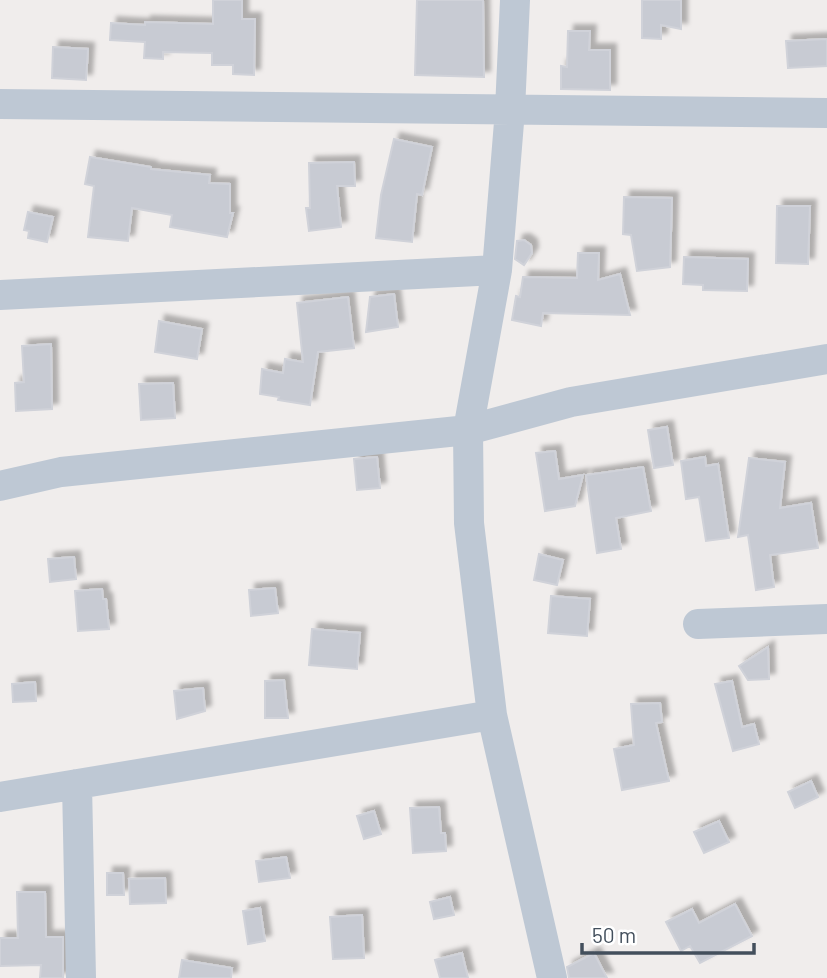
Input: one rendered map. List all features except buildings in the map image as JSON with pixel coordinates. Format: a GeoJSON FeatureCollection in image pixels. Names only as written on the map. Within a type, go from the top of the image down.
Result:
{"type":"FeatureCollection","features":[{"type":"Feature","properties":{"kind":"street"},"geometry":{"type":"LineString","coordinates":[[515,0],[497,270],[468,430],[469,523],[492,715],[552,978]]}},
{"type":"Feature","properties":{"kind":"street"},"geometry":{"type":"LineString","coordinates":[[0,104],[827,113]]}},
{"type":"Feature","properties":{"kind":"street"},"geometry":{"type":"LineString","coordinates":[[0,295],[497,270]]}},
{"type":"Feature","properties":{"kind":"street"},"geometry":{"type":"LineString","coordinates":[[0,486],[61,472],[468,430],[571,402],[827,359]]}},
{"type":"Feature","properties":{"kind":"street"},"geometry":{"type":"LineString","coordinates":[[698,624],[827,619]]}},
{"type":"Feature","properties":{"kind":"street"},"geometry":{"type":"LineString","coordinates":[[0,797],[492,715]]}},
{"type":"Feature","properties":{"kind":"street"},"geometry":{"type":"LineString","coordinates":[[77,784],[81,978]]}}]}
